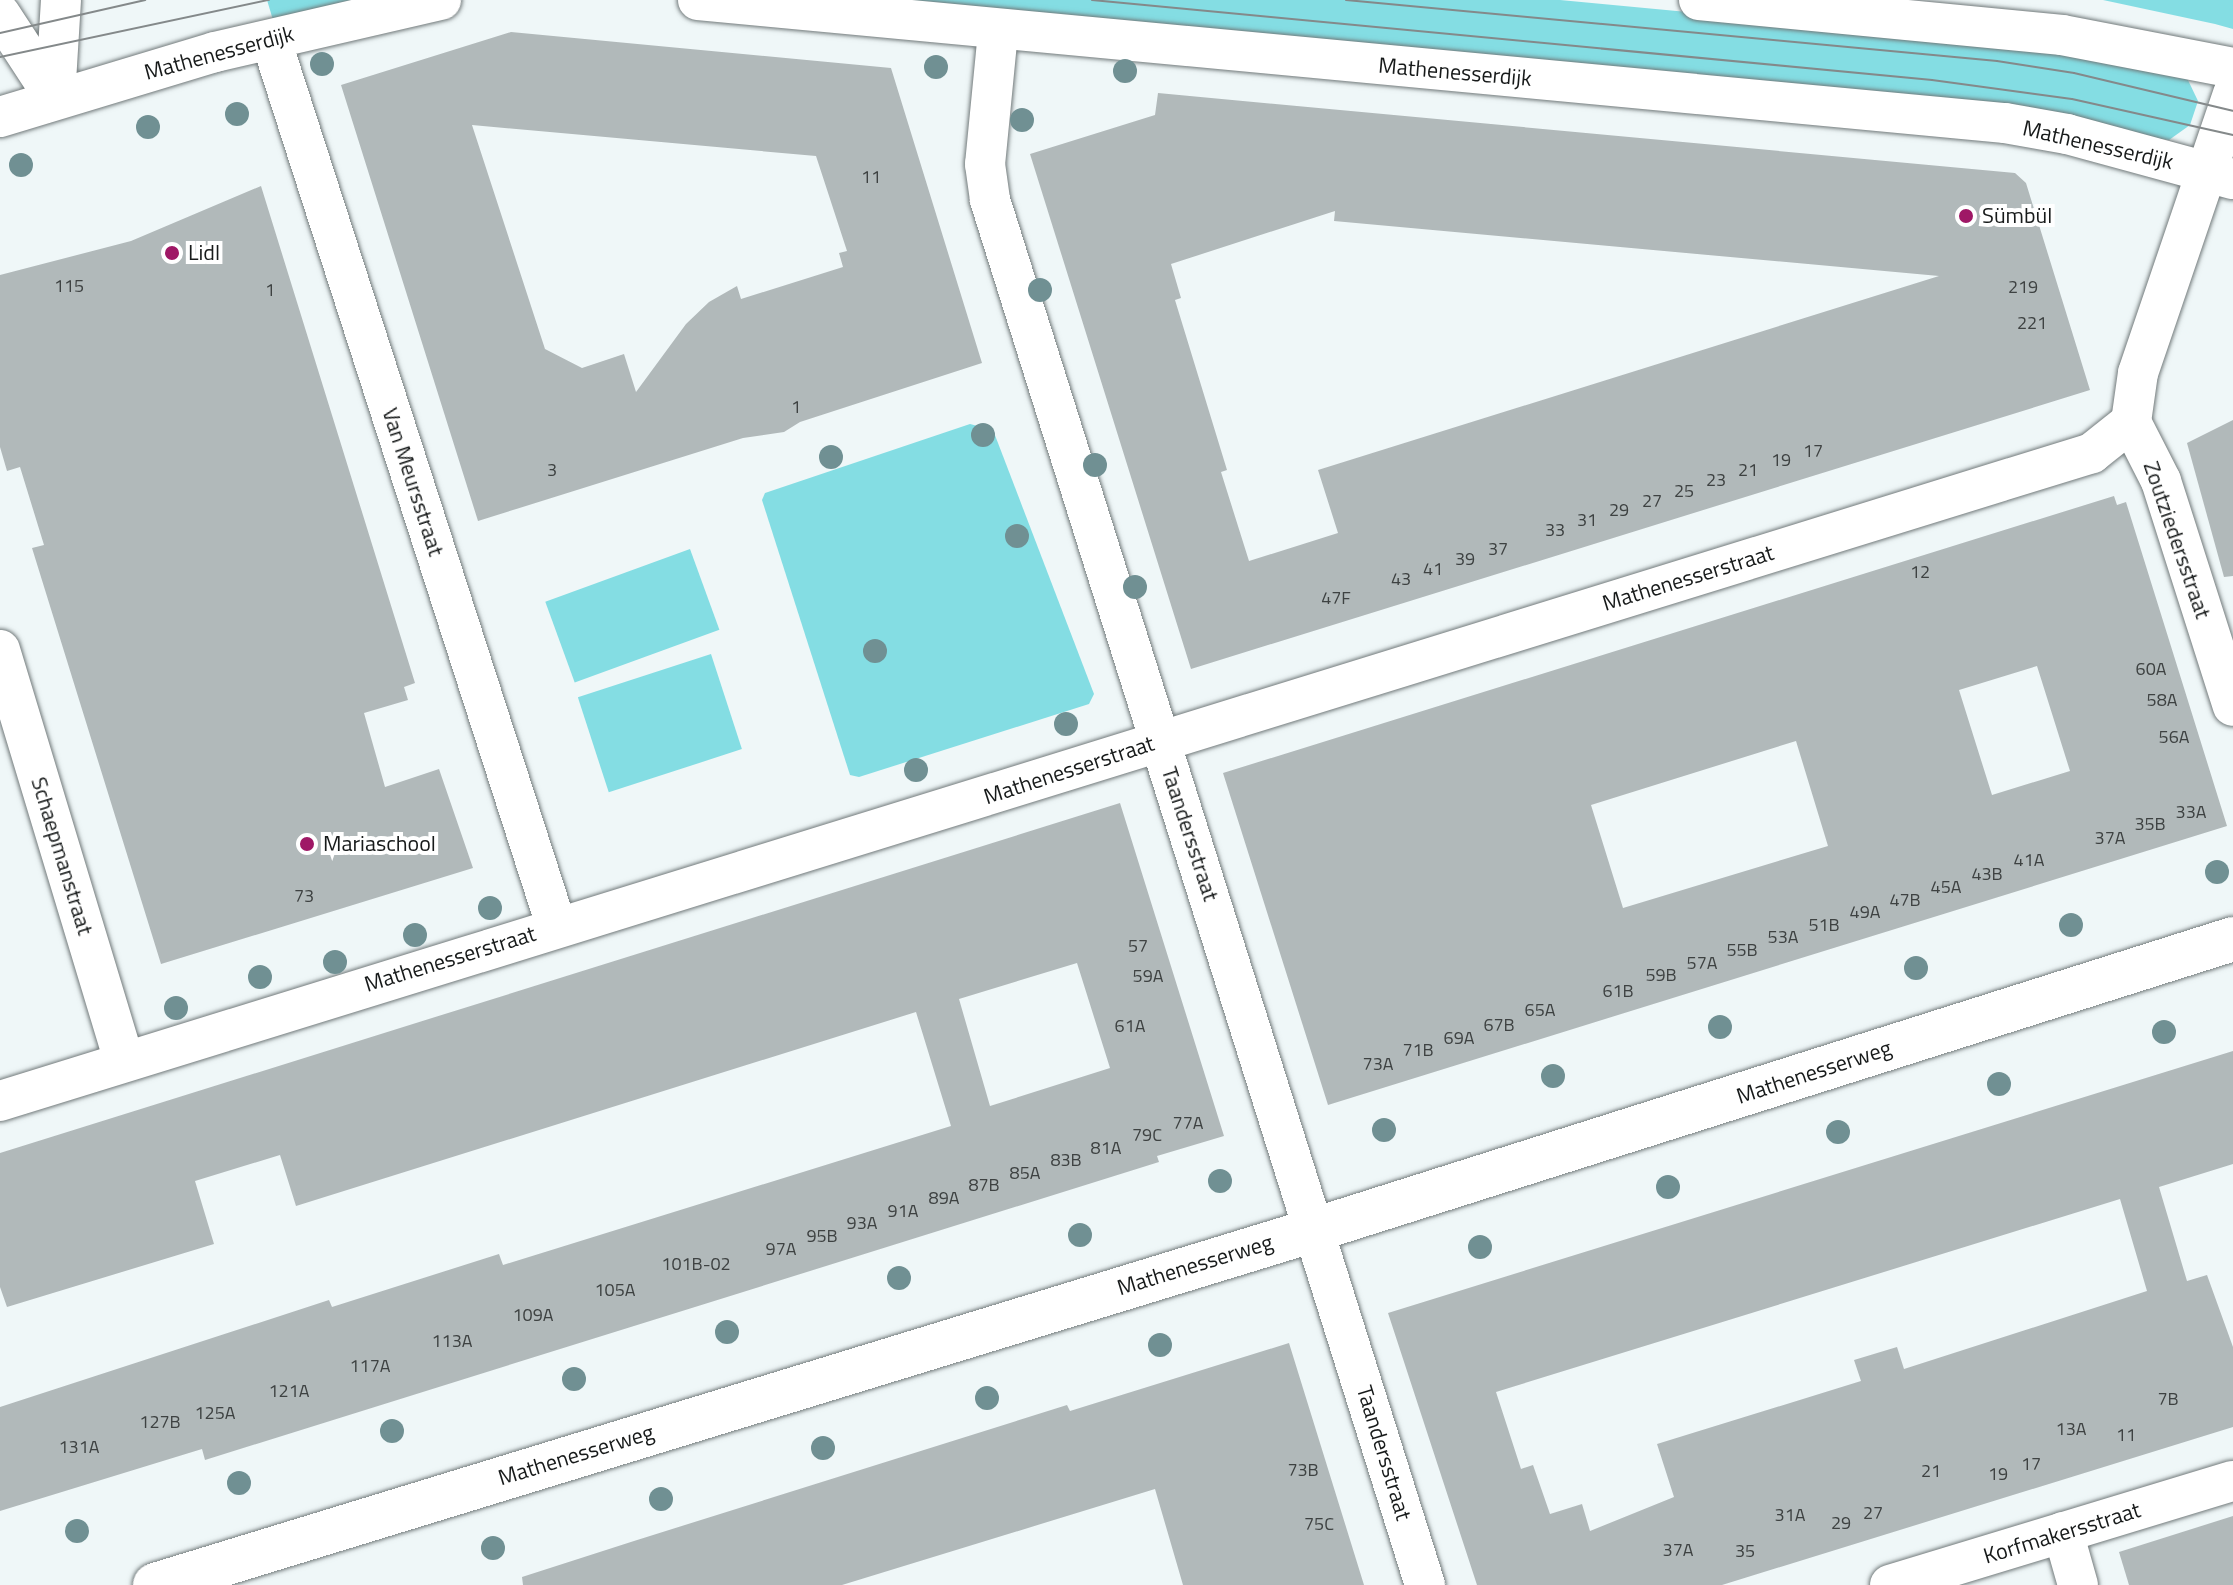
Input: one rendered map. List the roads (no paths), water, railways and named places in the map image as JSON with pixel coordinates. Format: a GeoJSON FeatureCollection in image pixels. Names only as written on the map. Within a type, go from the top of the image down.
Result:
{"type":"FeatureCollection","features":[{"type":"Feature","properties":{"kind":"street"},"geometry":{"type":"LineString","coordinates":[[55,98],[61,0]]}},
{"type":"Feature","properties":{"kind":"street","name":"Mathenesserdijk"},"geometry":{"type":"LineString","coordinates":[[0,117],[55,98],[271,40],[441,0]]}},
{"type":"Feature","properties":{"kind":"street","name":"Mathenesserdijk"},"geometry":{"type":"LineString","coordinates":[[698,0],[998,32],[2005,123],[2067,134],[2220,175]]}},
{"type":"Feature","properties":{"kind":"street"},"geometry":{"type":"LineString","coordinates":[[1699,0],[2062,35],[2233,68]]}},
{"type":"Feature","properties":{"kind":"street"},"geometry":{"type":"LineString","coordinates":[[0,14],[55,98]]}},
{"type":"Feature","properties":{"kind":"street","name":"Taandersstraat"},"geometry":{"type":"LineString","coordinates":[[998,32],[985,164],[990,200],[1425,1585]]}},
{"type":"Feature","properties":{"kind":"street","name":"Van Meursstraat"},"geometry":{"type":"LineString","coordinates":[[271,40],[556,925]]}},
{"type":"Feature","properties":{"kind":"street"},"geometry":{"type":"LineString","coordinates":[[2131,422],[2138,373],[2220,175],[2233,94]]}},
{"type":"Feature","properties":{"kind":"street","name":"Mathenesserstraat"},"geometry":{"type":"LineString","coordinates":[[0,1101],[556,925],[2092,453],[2131,422]]}},
{"type":"Feature","properties":{"kind":"street","name":"Zoutziedersstraat"},"geometry":{"type":"LineString","coordinates":[[2131,422],[2161,481],[2233,706]]}},
{"type":"Feature","properties":{"kind":"street","name":"Schaepmanstraat"},"geometry":{"type":"LineString","coordinates":[[0,650],[124,1062]]}},
{"type":"Feature","properties":{"kind":"street","name":"Mathenesserweg"},"geometry":{"type":"LineString","coordinates":[[155,1585],[1314,1230],[2233,939]]}},
{"type":"Feature","properties":{"kind":"street","name":"Korfmakersstraat"},"geometry":{"type":"LineString","coordinates":[[1890,1585],[2233,1481]]}},
{"type":"Feature","properties":{"kind":"street"},"geometry":{"type":"LineString","coordinates":[[2063,1532],[2078,1585]]}},
{"type":"Feature","properties":{"kind":"tram line"},"geometry":{"type":"LineString","coordinates":[[0,33],[145,0]]}},
{"type":"Feature","properties":{"kind":"tram line"},"geometry":{"type":"LineString","coordinates":[[0,57],[269,0]]}},
{"type":"Feature","properties":{"kind":"tram line"},"geometry":{"type":"LineString","coordinates":[[1092,0],[1932,80],[2072,99],[2233,135]]}},
{"type":"Feature","properties":{"kind":"tram line"},"geometry":{"type":"LineString","coordinates":[[1346,0],[1997,61],[2074,73],[2233,111]]}},
{"type":"Feature","properties":{"kind":"place","name":"Sümbül"},"geometry":{"type":"Point","coordinates":[1966,216]}},
{"type":"Feature","properties":{"kind":"place","name":"Lidl"},"geometry":{"type":"Point","coordinates":[172,253]}},
{"type":"Feature","properties":{"kind":"place","name":"Mariaschool"},"geometry":{"type":"Point","coordinates":[307,844]}}]}
